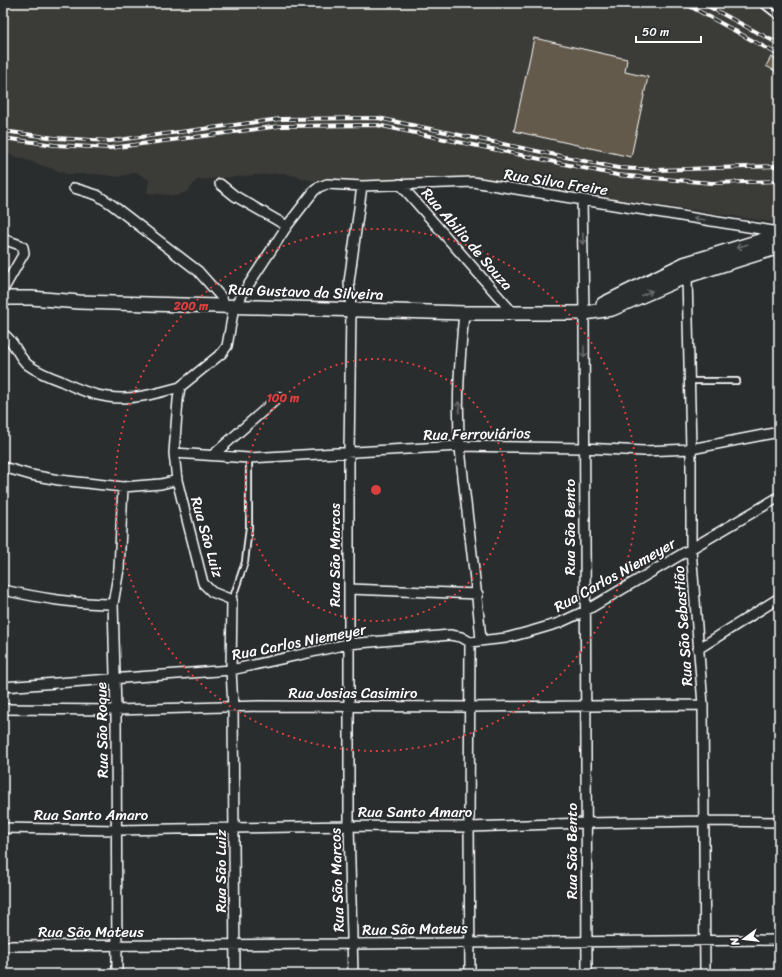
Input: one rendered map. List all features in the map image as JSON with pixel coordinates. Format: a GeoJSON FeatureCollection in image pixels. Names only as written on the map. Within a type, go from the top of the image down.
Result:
{"type":"FeatureCollection","features":[{"type":"Feature","properties":{"kind":"main road","name":"Rua Gustavo da Silveira"},"geometry":{"type":"LineString","coordinates":[[584,313],[684,264],[779,233]]}},
{"type":"Feature","properties":{"kind":"main road","name":"Rua Gustavo da Silveira"},"geometry":{"type":"LineString","coordinates":[[3,298],[31,298],[79,302],[464,313],[584,313],[612,309],[687,276],[779,247]]}},
{"type":"Feature","properties":{"kind":"street","name":"Rua Silva Freire"},"geometry":{"type":"LineString","coordinates":[[287,226],[314,191],[327,184],[362,186],[473,182],[779,233]]}},
{"type":"Feature","properties":{"kind":"street"},"geometry":{"type":"LineString","coordinates":[[3,334],[9,339],[19,355],[27,364],[39,372],[108,398],[155,394],[180,386],[216,359],[227,346],[229,306],[287,226],[235,196],[220,184]]}},
{"type":"Feature","properties":{"kind":"street","name":"Rua Abilio de Souza"},"geometry":{"type":"LineString","coordinates":[[400,184],[513,313]]}},
{"type":"Feature","properties":{"kind":"street","name":"Rua São Marcos"},"geometry":{"type":"LineString","coordinates":[[353,974],[349,826],[348,644],[351,310],[349,282],[362,186]]}},
{"type":"Feature","properties":{"kind":"street"},"geometry":{"type":"LineString","coordinates":[[74,188],[97,195],[111,204],[198,270],[229,306]]}},
{"type":"Feature","properties":{"kind":"street","name":"Rua São Bento"},"geometry":{"type":"LineString","coordinates":[[582,200],[584,313],[583,448],[587,974]]}},
{"type":"Feature","properties":{"kind":"street"},"geometry":{"type":"LineString","coordinates":[[3,239],[23,247],[24,253],[3,290]]}},
{"type":"Feature","properties":{"kind":"street","name":"Rua São Sebastião"},"geometry":{"type":"LineString","coordinates":[[687,276],[691,449],[691,549],[703,705],[705,974]]}},
{"type":"Feature","properties":{"kind":"street"},"geometry":{"type":"LineString","coordinates":[[464,313],[459,380],[460,446],[478,594],[481,641]]}},
{"type":"Feature","properties":{"kind":"street","name":"Rua São Luiz"},"geometry":{"type":"LineString","coordinates":[[180,386],[174,453],[177,480],[203,583],[212,592],[232,600],[231,670],[235,828],[235,974]]}},
{"type":"Feature","properties":{"kind":"street"},"geometry":{"type":"LineString","coordinates":[[213,455],[279,397]]}},
{"type":"Feature","properties":{"kind":"street","name":"Rua Ferroviários"},"geometry":{"type":"LineString","coordinates":[[174,453],[249,458],[460,446],[583,448],[644,451],[691,449],[779,432]]}},
{"type":"Feature","properties":{"kind":"street"},"geometry":{"type":"LineString","coordinates":[[3,467],[52,479],[123,487],[161,484],[177,480]]}},
{"type":"Feature","properties":{"kind":"street","name":"Rua São Roque"},"geometry":{"type":"LineString","coordinates":[[117,974],[116,710],[113,604],[119,569],[123,487]]}},
{"type":"Feature","properties":{"kind":"street","name":"Rua Carlos Niemeyer"},"geometry":{"type":"LineString","coordinates":[[3,687],[231,670],[348,644],[450,635],[461,637],[470,642],[506,638],[558,623],[585,611],[779,497]]}},
{"type":"Feature","properties":{"kind":"street"},"geometry":{"type":"LineString","coordinates":[[349,589],[478,594]]}},
{"type":"Feature","properties":{"kind":"street"},"geometry":{"type":"LineString","coordinates":[[3,590],[42,598],[84,604],[113,604]]}},
{"type":"Feature","properties":{"kind":"street"},"geometry":{"type":"LineString","coordinates":[[698,649],[779,598]]}},
{"type":"Feature","properties":{"kind":"street"},"geometry":{"type":"LineString","coordinates":[[470,642],[470,974]]}},
{"type":"Feature","properties":{"kind":"street","name":"Rua Josias Casimiro"},"geometry":{"type":"LineString","coordinates":[[3,709],[116,710],[259,706],[469,707],[703,705]]}},
{"type":"Feature","properties":{"kind":"street","name":"Rua Santo Amaro"},"geometry":{"type":"LineString","coordinates":[[3,828],[117,830],[349,826],[469,827],[586,823],[779,822]]}},
{"type":"Feature","properties":{"kind":"street","name":"Rua São Mateus"},"geometry":{"type":"LineString","coordinates":[[3,946],[779,940]]}},
{"type":"Feature","properties":{"kind":"lane"},"geometry":{"type":"LineString","coordinates":[[761,3],[779,16]]}},
{"type":"Feature","properties":{"kind":"lane"},"geometry":{"type":"LineString","coordinates":[[689,381],[737,381]]}},
{"type":"Feature","properties":{"kind":"lane"},"geometry":{"type":"LineString","coordinates":[[232,600],[245,562],[249,528],[249,458]]}},
{"type":"Feature","properties":{"kind":"shaded area"},"geometry":{"type":"Polygon","coordinates":[[[3,3],[779,3],[779,223],[490,180],[464,178],[375,183],[317,182],[283,173],[197,180],[189,190],[178,196],[147,193],[149,180],[136,172],[119,177],[96,174],[67,174],[3,152],[3,3]]]}},
{"type":"Feature","properties":{"kind":"building"},"geometry":{"type":"Polygon","coordinates":[[[534,38],[627,59],[625,72],[648,77],[631,157],[514,131],[534,38]]]}},
{"type":"Feature","properties":{"kind":"building"},"geometry":{"type":"Polygon","coordinates":[[[771,57],[779,61],[779,73],[766,66],[771,57]]]}},
{"type":"Feature","properties":{"kind":"railway"},"geometry":{"type":"LineString","coordinates":[[684,3],[779,55]]}},
{"type":"Feature","properties":{"kind":"railway"},"geometry":{"type":"LineString","coordinates":[[702,3],[779,44]]}},
{"type":"Feature","properties":{"kind":"railway"},"geometry":{"type":"LineString","coordinates":[[3,131],[55,138],[110,141],[280,119],[378,118],[618,168],[657,170],[779,166]]}},
{"type":"Feature","properties":{"kind":"railway"},"geometry":{"type":"LineString","coordinates":[[3,138],[55,145],[110,148],[280,126],[377,125],[617,175],[712,183],[779,181]]}}]}
